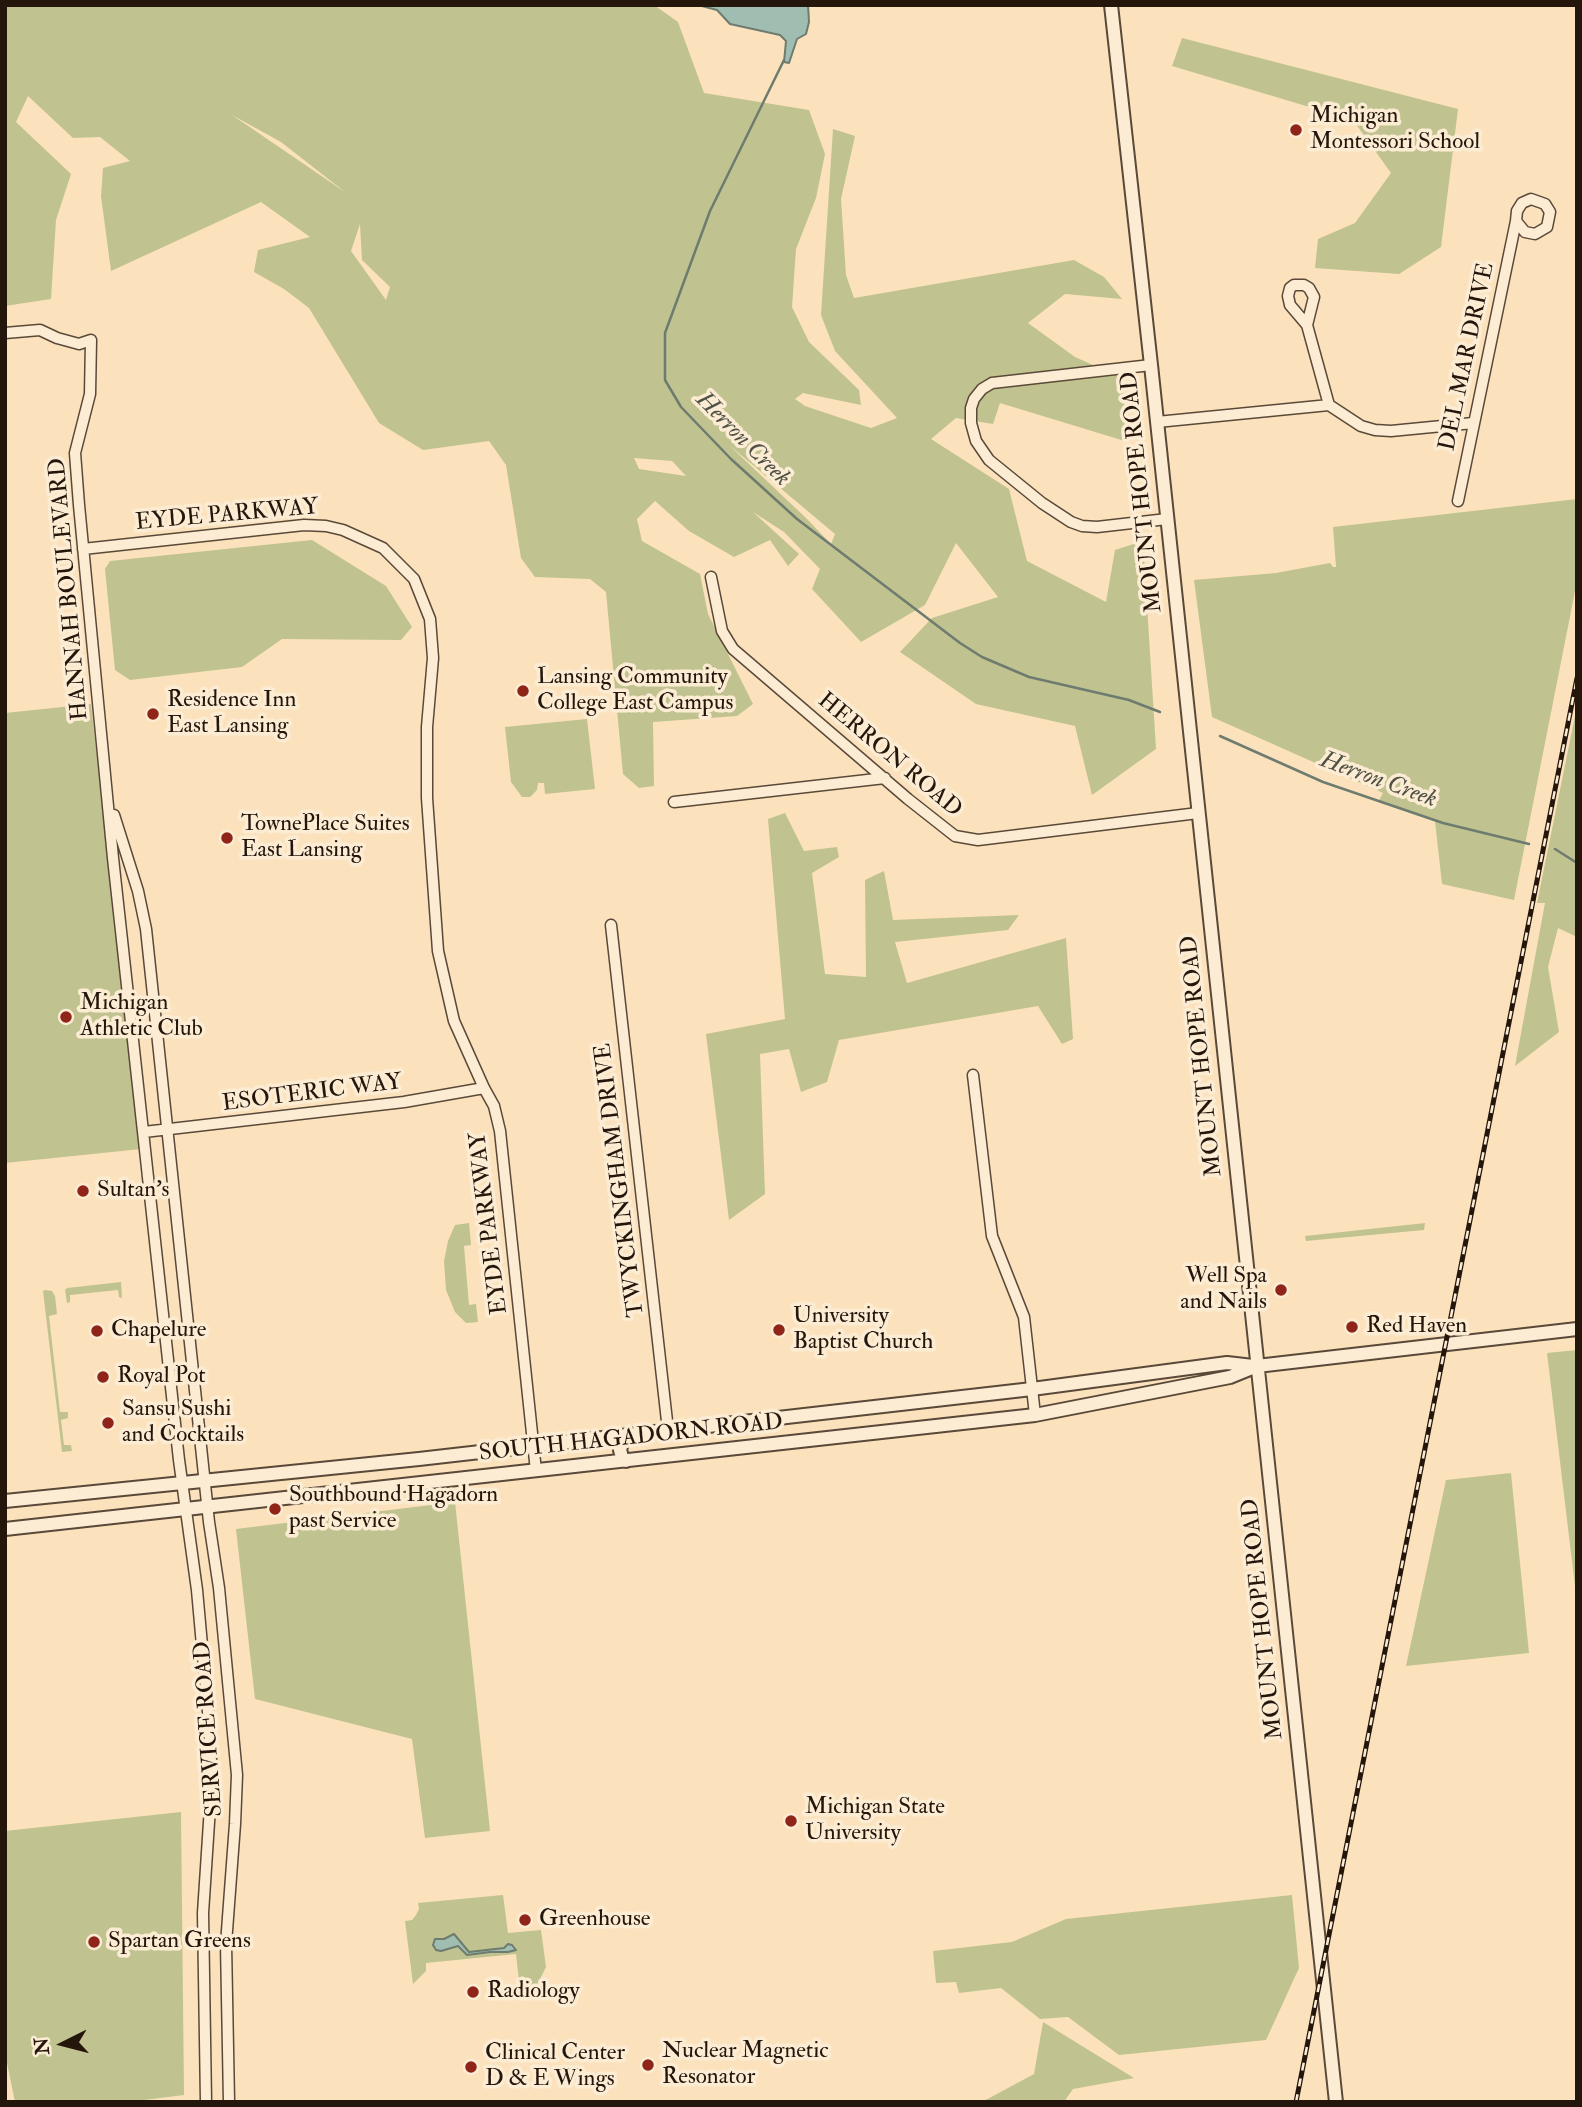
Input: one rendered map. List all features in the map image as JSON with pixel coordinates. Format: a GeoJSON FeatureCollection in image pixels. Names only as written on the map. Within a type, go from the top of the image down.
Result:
{"type":"FeatureCollection","features":[{"type":"Feature","properties":{"kind":"street","name":"MOUNT HOPE ROAD"},"geometry":{"type":"LineString","coordinates":[[1111,5],[1336,2102]]}},
{"type":"Feature","properties":{"kind":"street","name":"DEL MAR DRIVE"},"geometry":{"type":"LineString","coordinates":[[1458,501],[1516,221]]}},
{"type":"Feature","properties":{"kind":"street"},"geometry":{"type":"LineString","coordinates":[[1307,325],[1329,405]]}},
{"type":"Feature","properties":{"kind":"street","name":"HANNAH BOULEVARD"},"geometry":{"type":"LineString","coordinates":[[5,333],[40,330],[79,344],[91,340],[90,394],[75,453],[83,549],[113,858],[185,1510],[197,1590],[208,1712],[212,1777],[204,1880],[206,2102]]}},
{"type":"Feature","properties":{"kind":"street"},"geometry":{"type":"LineString","coordinates":[[1151,365],[992,383],[982,389],[974,399],[971,423],[976,441],[989,460],[1042,503],[1071,522],[1097,527],[1167,519]]}},
{"type":"Feature","properties":{"kind":"street"},"geometry":{"type":"LineString","coordinates":[[1157,422],[1329,405],[1361,426],[1375,430],[1391,431],[1473,423]]}},
{"type":"Feature","properties":{"kind":"street","name":"EYDE PARKWAY"},"geometry":{"type":"LineString","coordinates":[[83,549],[304,525],[326,526],[343,530],[383,548],[414,579],[430,619],[433,658],[427,727],[426,798],[438,951],[454,1021],[494,1106],[500,1131],[536,1471]]}},
{"type":"Feature","properties":{"kind":"street","name":"HERRON ROAD"},"geometry":{"type":"LineString","coordinates":[[711,577],[722,631],[733,649],[949,833],[967,840],[1198,813]]}},
{"type":"Feature","properties":{"kind":"street"},"geometry":{"type":"LineString","coordinates":[[674,802],[885,778]]}},
{"type":"Feature","properties":{"kind":"street","name":"HANNAH BOULEVARD"},"geometry":{"type":"LineString","coordinates":[[109,798],[138,891],[146,929],[205,1480]]}},
{"type":"Feature","properties":{"kind":"street","name":"TWYCKINGHAM DRIVE"},"geometry":{"type":"LineString","coordinates":[[611,925],[668,1430]]}},
{"type":"Feature","properties":{"kind":"street"},"geometry":{"type":"LineString","coordinates":[[973,1075],[992,1236],[1024,1317],[1035,1415]]}},
{"type":"Feature","properties":{"kind":"street","name":"ESOTERIC WAY"},"geometry":{"type":"LineString","coordinates":[[144,1132],[404,1102],[484,1088]]}},
{"type":"Feature","properties":{"kind":"street","name":"SOUTH HAGADORN ROAD"},"geometry":{"type":"LineString","coordinates":[[5,1502],[624,1436],[1032,1389],[1227,1363],[1257,1366],[1577,1329]]}},
{"type":"Feature","properties":{"kind":"street","name":"SOUTH HAGADORN ROAD"},"geometry":{"type":"LineString","coordinates":[[5,1528],[1035,1415],[1230,1377],[1257,1366]]}},
{"type":"Feature","properties":{"kind":"street"},"geometry":{"type":"LineString","coordinates":[[834,1412],[839,1419],[840,1428],[834,1437]]}},
{"type":"Feature","properties":{"kind":"street"},"geometry":{"type":"LineString","coordinates":[[624,1436],[620,1450],[626,1461]]}},
{"type":"Feature","properties":{"kind":"street"},"geometry":{"type":"LineString","coordinates":[[411,1485],[419,1475],[419,1459]]}},
{"type":"Feature","properties":{"kind":"street","name":"SERVICE ROAD"},"geometry":{"type":"LineString","coordinates":[[205,1480],[219,1588],[237,1775],[226,1944],[229,2102]]}},
{"type":"Feature","properties":{"kind":"green space"},"geometry":{"type":"Polygon","coordinates":[[[5,5],[654,5],[678,22],[704,93],[809,110],[825,154],[816,198],[796,249],[792,307],[809,342],[859,390],[861,405],[803,393],[795,399],[805,406],[871,428],[897,418],[835,351],[821,315],[833,129],[855,136],[841,199],[846,275],[854,298],[1074,260],[1104,277],[1122,299],[1065,294],[1028,323],[1075,357],[1122,378],[1128,442],[1000,403],[993,424],[956,418],[931,439],[1009,489],[1027,561],[1106,602],[1115,550],[1143,541],[1156,749],[1092,795],[1075,726],[976,704],[900,652],[932,618],[998,597],[956,543],[925,605],[861,642],[812,589],[820,569],[784,532],[753,512],[799,554],[788,566],[770,540],[734,557],[689,531],[655,501],[637,519],[642,541],[700,574],[708,614],[753,704],[737,716],[653,722],[654,786],[639,788],[623,774],[606,592],[590,579],[535,577],[521,558],[506,465],[489,441],[423,450],[379,423],[309,308],[284,289],[254,272],[258,250],[310,237],[261,202],[111,271],[101,196],[103,168],[130,161],[100,137],[73,138],[28,96],[16,122],[71,174],[56,220],[51,299],[5,306],[5,5]],[[232,115],[345,192],[281,142],[232,115]],[[360,224],[351,251],[386,300],[390,287],[362,260],[360,224]],[[729,445],[831,544],[835,534],[729,445]],[[634,458],[639,469],[686,476],[672,461],[634,458]]]}},
{"type":"Feature","properties":{"kind":"green space"},"geometry":{"type":"Polygon","coordinates":[[[1182,38],[1458,109],[1441,247],[1399,274],[1315,268],[1318,239],[1355,223],[1391,173],[1353,120],[1172,66],[1182,38]]]}},
{"type":"Feature","properties":{"kind":"green space"},"geometry":{"type":"Polygon","coordinates":[[[1577,499],[1577,581],[1514,900],[1442,884],[1435,821],[1378,802],[1383,793],[1212,717],[1194,580],[1276,573],[1330,563],[1336,567],[1333,527],[1577,499]]]}},
{"type":"Feature","properties":{"kind":"green space"},"geometry":{"type":"Polygon","coordinates":[[[312,540],[386,586],[412,627],[401,640],[282,639],[242,667],[130,680],[115,670],[105,569],[110,561],[312,540]]]}},
{"type":"Feature","properties":{"kind":"green space","name":"Michigan Athletic Club"},"geometry":{"type":"Polygon","coordinates":[[[91,704],[141,1149],[5,1163],[5,713],[91,704]]]}},
{"type":"Feature","properties":{"kind":"green space"},"geometry":{"type":"Polygon","coordinates":[[[1577,706],[1577,937],[1558,928],[1548,967],[1559,1032],[1515,1066],[1545,903],[1537,903],[1577,706]]]}},
{"type":"Feature","properties":{"kind":"green space"},"geometry":{"type":"Polygon","coordinates":[[[587,719],[595,789],[545,794],[544,783],[538,783],[537,790],[530,797],[522,797],[511,782],[505,727],[587,719]]]}},
{"type":"Feature","properties":{"kind":"green space"},"geometry":{"type":"Polygon","coordinates":[[[785,813],[804,851],[837,847],[839,857],[812,873],[825,974],[866,977],[865,880],[884,871],[893,920],[1019,915],[1008,930],[895,942],[907,983],[1066,938],[1073,1039],[1062,1044],[1038,1006],[839,1040],[827,1082],[801,1092],[789,1049],[760,1054],[765,1194],[729,1220],[706,1034],[785,1019],[768,819],[785,813]]]}},
{"type":"Feature","properties":{"kind":"green space"},"geometry":{"type":"Polygon","coordinates":[[[469,1223],[471,1245],[464,1246],[469,1305],[476,1304],[478,1322],[466,1323],[455,1312],[446,1290],[444,1261],[455,1225],[469,1223]]]}},
{"type":"Feature","properties":{"kind":"green space"},"geometry":{"type":"Polygon","coordinates":[[[1425,1223],[1424,1230],[1306,1241],[1305,1236],[1425,1223]]]}},
{"type":"Feature","properties":{"kind":"green space"},"geometry":{"type":"Polygon","coordinates":[[[121,1282],[122,1298],[119,1297],[118,1290],[70,1295],[70,1302],[67,1303],[67,1288],[121,1282]]]}},
{"type":"Feature","properties":{"kind":"green space"},"geometry":{"type":"Polygon","coordinates":[[[45,1290],[52,1291],[55,1296],[57,1314],[49,1316],[60,1412],[68,1412],[68,1418],[61,1420],[64,1445],[71,1445],[72,1451],[62,1452],[45,1290]]]}},
{"type":"Feature","properties":{"kind":"green space"},"geometry":{"type":"Polygon","coordinates":[[[1577,1350],[1577,1603],[1547,1353],[1577,1350]]]}},
{"type":"Feature","properties":{"kind":"green space"},"geometry":{"type":"Polygon","coordinates":[[[1511,1473],[1529,1653],[1406,1666],[1446,1480],[1511,1473]]]}},
{"type":"Feature","properties":{"kind":"green space"},"geometry":{"type":"Polygon","coordinates":[[[455,1502],[490,1831],[425,1838],[412,1739],[255,1699],[236,1529],[455,1502]]]}},
{"type":"Feature","properties":{"kind":"green space","name":"Spartan Greens"},"geometry":{"type":"Polygon","coordinates":[[[181,1812],[184,2095],[128,2102],[15,2102],[5,2053],[5,1831],[181,1812]]]}},
{"type":"Feature","properties":{"kind":"green space"},"geometry":{"type":"Polygon","coordinates":[[[503,1895],[508,1933],[541,1930],[546,1967],[534,1991],[528,1983],[519,1981],[516,1954],[426,1963],[426,1971],[413,1984],[405,1921],[412,1920],[416,1915],[418,1903],[503,1895]]]}},
{"type":"Feature","properties":{"kind":"green space"},"geometry":{"type":"Polygon","coordinates":[[[1292,1895],[1299,1968],[1266,2040],[1119,2055],[1068,2017],[1040,2019],[1001,1988],[959,1993],[956,1982],[936,1983],[933,1951],[1012,1942],[1066,1919],[1292,1895]]]}},
{"type":"Feature","properties":{"kind":"green space"},"geometry":{"type":"Polygon","coordinates":[[[1043,2022],[1134,2078],[1073,2089],[1064,2102],[982,2102],[1034,2074],[1043,2022]]]}},
{"type":"Feature","properties":{"kind":"shaded area"},"geometry":{"type":"Polygon","coordinates":[[[698,5],[808,5],[809,22],[806,34],[797,39],[789,63],[784,62],[786,41],[780,35],[730,24],[717,10],[698,5]]]}},
{"type":"Feature","properties":{"kind":"shaded area"},"geometry":{"type":"Polygon","coordinates":[[[454,1934],[469,1952],[504,1948],[508,1944],[516,1950],[467,1955],[458,1946],[436,1950],[433,1945],[435,1939],[444,1939],[454,1934]]]}},
{"type":"Feature","properties":{"kind":"waterway","name":"Herron Creek"},"geometry":{"type":"LineString","coordinates":[[784,60],[710,211],[665,333],[665,380],[681,407],[731,459],[797,519],[960,643],[982,657],[1029,677],[1129,700],[1160,712]]}},
{"type":"Feature","properties":{"kind":"waterway","name":"Herron Creek"},"geometry":{"type":"LineString","coordinates":[[1220,736],[1323,782],[1443,823],[1529,844]]}},
{"type":"Feature","properties":{"kind":"waterway","name":"Herron Creek"},"geometry":{"type":"LineString","coordinates":[[1555,849],[1577,863]]}},
{"type":"Feature","properties":{"kind":"railway"},"geometry":{"type":"LineString","coordinates":[[1296,2102],[1577,678]]}},
{"type":"Feature","properties":{"kind":"place","name":"Michigan Montessori School"},"geometry":{"type":"Point","coordinates":[1296,130]}},
{"type":"Feature","properties":{"kind":"place","name":"Lansing Community College East Campus"},"geometry":{"type":"Point","coordinates":[523,691]}},
{"type":"Feature","properties":{"kind":"place","name":"Residence Inn East Lansing"},"geometry":{"type":"Point","coordinates":[153,714]}},
{"type":"Feature","properties":{"kind":"place","name":"TownePlace Suites East Lansing"},"geometry":{"type":"Point","coordinates":[227,838]}},
{"type":"Feature","properties":{"kind":"place","name":"Michigan Athletic Club"},"geometry":{"type":"Point","coordinates":[66,1017]}},
{"type":"Feature","properties":{"kind":"place","name":"Sultan's"},"geometry":{"type":"Point","coordinates":[83,1191]}},
{"type":"Feature","properties":{"kind":"place","name":"Well Spa and Nails"},"geometry":{"type":"Point","coordinates":[1281,1290]}},
{"type":"Feature","properties":{"kind":"place","name":"Red Haven"},"geometry":{"type":"Point","coordinates":[1352,1327]}},
{"type":"Feature","properties":{"kind":"place","name":"University Baptist Church"},"geometry":{"type":"Point","coordinates":[779,1330]}},
{"type":"Feature","properties":{"kind":"place","name":"Chapelure"},"geometry":{"type":"Point","coordinates":[97,1331]}},
{"type":"Feature","properties":{"kind":"place","name":"Royal Pot"},"geometry":{"type":"Point","coordinates":[103,1377]}},
{"type":"Feature","properties":{"kind":"place","name":"Sansu Sushi and Cocktails"},"geometry":{"type":"Point","coordinates":[108,1423]}},
{"type":"Feature","properties":{"kind":"place","name":"Southbound Hagadorn past Service"},"geometry":{"type":"Point","coordinates":[275,1509]}},
{"type":"Feature","properties":{"kind":"place","name":"Michigan State University"},"geometry":{"type":"Point","coordinates":[791,1821]}},
{"type":"Feature","properties":{"kind":"place","name":"Greenhouse"},"geometry":{"type":"Point","coordinates":[525,1920]}},
{"type":"Feature","properties":{"kind":"place","name":"Spartan Greens"},"geometry":{"type":"Point","coordinates":[94,1942]}},
{"type":"Feature","properties":{"kind":"place","name":"Radiology"},"geometry":{"type":"Point","coordinates":[473,1992]}},
{"type":"Feature","properties":{"kind":"place","name":"Nuclear Magnetic Resonator"},"geometry":{"type":"Point","coordinates":[648,2065]}},
{"type":"Feature","properties":{"kind":"place","name":"Clinical Center D & E Wings"},"geometry":{"type":"Point","coordinates":[471,2067]}}]}
